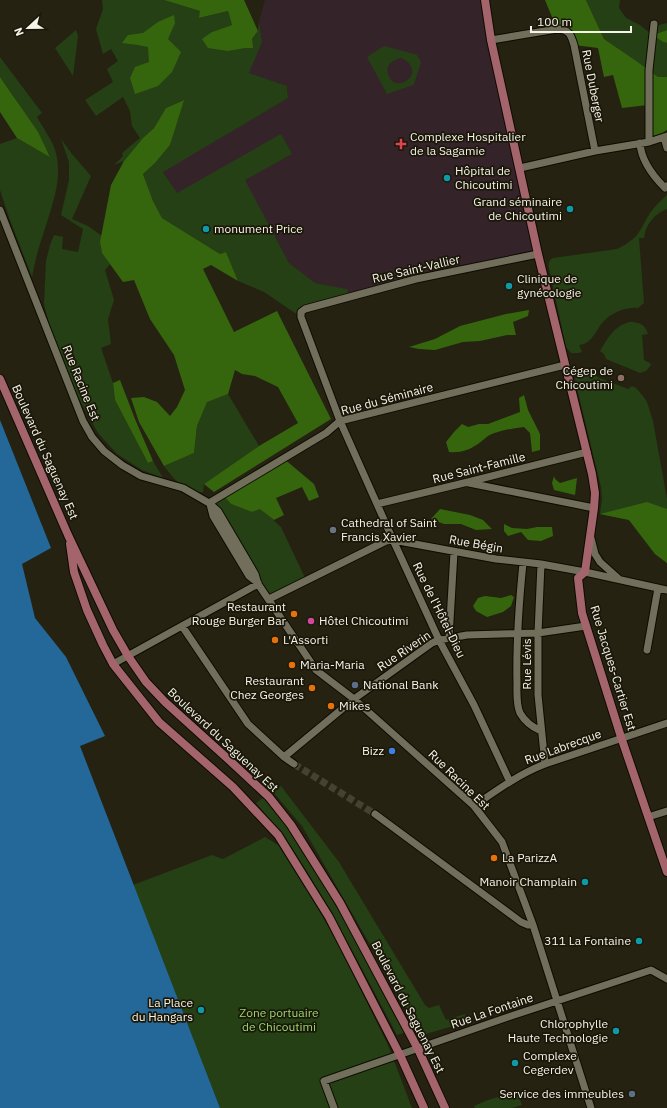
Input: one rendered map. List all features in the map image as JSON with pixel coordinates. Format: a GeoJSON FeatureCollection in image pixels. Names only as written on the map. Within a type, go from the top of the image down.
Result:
{"type":"FeatureCollection","features":[{"type":"Feature","properties":{"kind":"main road","name":"Rue Jacques-Cartier Est"},"geometry":{"type":"LineString","coordinates":[[485,0],[491,40],[538,254],[592,474],[595,493],[594,508],[585,572],[578,578],[582,613],[667,872]]}},
{"type":"Feature","properties":{"kind":"main road","name":"Boulevard du Saguenay Est"},"geometry":{"type":"LineString","coordinates":[[0,379],[68,535],[113,630],[128,656],[146,682],[165,702],[269,796],[291,826],[340,903],[418,1049],[445,1108]]}},
{"type":"Feature","properties":{"kind":"main road","name":"Boulevard du Saguenay Est"},"geometry":{"type":"LineString","coordinates":[[68,535],[74,572],[87,610],[103,646],[114,664],[159,722],[233,787],[278,835],[329,917],[400,1055],[424,1108]]}},
{"type":"Feature","properties":{"kind":"street"},"geometry":{"type":"LineString","coordinates":[[649,142],[649,70],[654,24]]}},
{"type":"Feature","properties":{"kind":"street","name":"Rue Duberger"},"geometry":{"type":"LineString","coordinates":[[491,40],[557,29],[563,29],[569,33],[574,46],[595,151]]}},
{"type":"Feature","properties":{"kind":"street"},"geometry":{"type":"LineString","coordinates":[[520,168],[595,151],[649,142],[665,136],[667,148]]}},
{"type":"Feature","properties":{"kind":"street"},"geometry":{"type":"LineString","coordinates":[[640,143],[641,150],[648,166],[665,188],[667,186]]}},
{"type":"Feature","properties":{"kind":"street","name":"Rue Racine Est"},"geometry":{"type":"LineString","coordinates":[[0,210],[83,421],[92,437],[104,451],[122,465],[141,476],[183,488],[209,503],[218,511],[255,574],[258,584],[316,670],[354,699],[474,806],[502,842],[533,925],[591,1108]]}},
{"type":"Feature","properties":{"kind":"street","name":"Rue Saint-Vallier"},"geometry":{"type":"LineString","coordinates":[[300,312],[305,309],[416,279],[538,254]]}},
{"type":"Feature","properties":{"kind":"street","name":"Rue de l'Hôtel-Dieu"},"geometry":{"type":"LineString","coordinates":[[300,312],[340,421],[393,540],[439,640],[474,705],[510,782]]}},
{"type":"Feature","properties":{"kind":"street","name":"Rue du Séminaire"},"geometry":{"type":"LineString","coordinates":[[209,503],[326,432],[340,421],[565,365]]}},
{"type":"Feature","properties":{"kind":"street","name":"Rue Saint-Famille"},"geometry":{"type":"LineString","coordinates":[[377,504],[587,452]]}},
{"type":"Feature","properties":{"kind":"street"},"geometry":{"type":"LineString","coordinates":[[468,482],[594,508]]}},
{"type":"Feature","properties":{"kind":"street"},"geometry":{"type":"LineString","coordinates":[[590,536],[595,554],[600,562],[619,579]]}},
{"type":"Feature","properties":{"kind":"street"},"geometry":{"type":"LineString","coordinates":[[269,599],[386,541],[393,540]]}},
{"type":"Feature","properties":{"kind":"street","name":"Rue Bégin"},"geometry":{"type":"LineString","coordinates":[[393,540],[496,560],[541,564],[585,572],[667,590]]}},
{"type":"Feature","properties":{"kind":"street"},"geometry":{"type":"LineString","coordinates":[[449,638],[454,552]]}},
{"type":"Feature","properties":{"kind":"street"},"geometry":{"type":"LineString","coordinates":[[523,563],[516,656],[518,703],[520,713],[527,722],[541,731]]}},
{"type":"Feature","properties":{"kind":"street","name":"Rue Lévis"},"geometry":{"type":"LineString","coordinates":[[541,564],[538,633],[538,695],[545,764]]}},
{"type":"Feature","properties":{"kind":"street"},"geometry":{"type":"LineString","coordinates":[[114,664],[258,584]]}},
{"type":"Feature","properties":{"kind":"street"},"geometry":{"type":"LineString","coordinates":[[647,650],[658,588]]}},
{"type":"Feature","properties":{"kind":"street"},"geometry":{"type":"LineString","coordinates":[[182,626],[248,724],[284,757],[294,764]]}},
{"type":"Feature","properties":{"kind":"street","name":"Rue Riverin"},"geometry":{"type":"LineString","coordinates":[[284,757],[354,699],[432,643],[439,640],[467,635],[538,633],[586,626]]}},
{"type":"Feature","properties":{"kind":"street","name":"Rue Labrecque"},"geometry":{"type":"LineString","coordinates":[[474,806],[529,770],[667,723]]}},
{"type":"Feature","properties":{"kind":"street"},"geometry":{"type":"LineString","coordinates":[[648,817],[667,812]]}},
{"type":"Feature","properties":{"kind":"street"},"geometry":{"type":"LineString","coordinates":[[375,814],[521,922],[528,925],[533,925]]}},
{"type":"Feature","properties":{"kind":"street","name":"Rue La Fontaine"},"geometry":{"type":"LineString","coordinates":[[334,1108],[324,1081],[557,1000],[650,970],[667,979]]}},
{"type":"Feature","properties":{"kind":"shaded area","name":"Complexe Hospitalier de la Sagamie"},"geometry":{"type":"Polygon","coordinates":[[[265,0],[485,0],[538,254],[350,297],[346,289],[315,283],[289,263],[244,180],[292,154],[176,193],[163,171],[288,98],[287,86],[248,73],[262,42],[259,21],[265,0]]]}},
{"type":"Feature","properties":{"kind":"green space"},"geometry":{"type":"Polygon","coordinates":[[[102,0],[164,0],[200,11],[200,18],[228,11],[232,25],[212,32],[227,51],[246,48],[258,31],[259,21],[262,42],[249,73],[287,86],[288,98],[163,172],[177,193],[281,134],[292,154],[245,180],[289,263],[315,283],[347,289],[350,297],[305,309],[301,317],[264,292],[238,281],[226,252],[220,254],[162,218],[153,201],[143,174],[155,163],[170,145],[183,100],[166,108],[154,128],[143,138],[124,161],[114,165],[123,156],[122,153],[140,138],[132,126],[130,111],[123,97],[96,116],[85,100],[113,82],[107,69],[118,61],[111,49],[103,54],[96,29],[103,9],[102,0]]]}},
{"type":"Feature","properties":{"kind":"green space"},"geometry":{"type":"Polygon","coordinates":[[[164,0],[244,0],[258,31],[252,39],[253,48],[228,51],[208,48],[202,39],[212,32],[232,25],[228,11],[199,18],[200,11],[164,0]]]}},
{"type":"Feature","properties":{"kind":"green space"},"geometry":{"type":"Polygon","coordinates":[[[545,0],[586,0],[604,39],[658,77],[667,77],[667,130],[649,142],[648,105],[622,108],[613,75],[604,77],[598,48],[574,45],[572,38],[557,29],[545,0]]]}},
{"type":"Feature","properties":{"kind":"green space"},"geometry":{"type":"Polygon","coordinates":[[[586,0],[620,0],[619,8],[626,18],[640,25],[652,35],[659,25],[667,23],[667,30],[653,35],[667,43],[667,77],[658,77],[604,39],[586,0]]]}},
{"type":"Feature","properties":{"kind":"green space"},"geometry":{"type":"Polygon","coordinates":[[[174,15],[175,23],[168,39],[181,52],[172,72],[158,86],[135,94],[130,78],[135,67],[149,62],[148,47],[122,43],[128,35],[143,33],[158,22],[174,15]]]}},
{"type":"Feature","properties":{"kind":"green space"},"geometry":{"type":"Polygon","coordinates":[[[76,30],[78,36],[73,76],[55,48],[76,30]]]}},
{"type":"Feature","properties":{"kind":"green space"},"geometry":{"type":"Polygon","coordinates":[[[667,30],[667,43],[653,35],[667,30]]]}},
{"type":"Feature","properties":{"kind":"green space"},"geometry":{"type":"Polygon","coordinates":[[[384,46],[417,55],[421,62],[413,85],[387,94],[367,57],[384,46]],[[402,58],[391,63],[387,70],[392,80],[397,83],[403,83],[408,80],[412,70],[409,64],[402,58]]]}},
{"type":"Feature","properties":{"kind":"green space"},"geometry":{"type":"Polygon","coordinates":[[[0,57],[42,113],[37,117],[53,144],[58,163],[55,194],[38,250],[32,277],[0,190],[0,144],[17,138],[50,156],[16,100],[0,77],[0,57]]]}},
{"type":"Feature","properties":{"kind":"green space"},"geometry":{"type":"Polygon","coordinates":[[[0,77],[38,132],[50,157],[17,138],[0,112],[0,77]]]}},
{"type":"Feature","properties":{"kind":"green space"},"geometry":{"type":"Polygon","coordinates":[[[184,100],[170,145],[155,163],[143,174],[153,201],[162,218],[220,254],[226,252],[238,281],[211,265],[203,269],[234,332],[277,311],[331,419],[214,492],[204,484],[259,446],[298,423],[278,387],[255,376],[242,374],[235,370],[228,394],[207,402],[197,426],[194,453],[164,466],[139,422],[131,398],[144,397],[157,402],[170,416],[177,407],[185,390],[174,355],[150,319],[134,280],[123,282],[102,253],[100,242],[111,185],[124,161],[143,138],[154,128],[166,108],[184,100]]]}},
{"type":"Feature","properties":{"kind":"green space"},"geometry":{"type":"Polygon","coordinates":[[[61,139],[91,176],[72,219],[88,226],[102,236],[101,247],[103,254],[110,264],[105,270],[114,300],[108,319],[111,344],[101,348],[113,383],[115,400],[148,463],[153,461],[163,478],[142,470],[117,454],[98,433],[81,403],[64,365],[49,324],[44,304],[46,261],[50,245],[54,235],[63,237],[62,249],[78,252],[83,229],[61,215],[69,180],[69,162],[61,139]]]}},
{"type":"Feature","properties":{"kind":"green space"},"geometry":{"type":"Polygon","coordinates":[[[667,195],[667,209],[651,220],[644,238],[639,238],[644,303],[638,308],[624,309],[611,315],[603,322],[587,343],[579,345],[582,352],[571,353],[566,347],[549,268],[550,261],[553,258],[617,249],[621,247],[636,236],[652,210],[667,195]]]}},
{"type":"Feature","properties":{"kind":"green space"},"geometry":{"type":"Polygon","coordinates":[[[529,310],[528,316],[513,322],[516,335],[507,335],[480,341],[463,342],[435,350],[409,347],[435,339],[460,326],[506,314],[529,310]]]}},
{"type":"Feature","properties":{"kind":"green space"},"geometry":{"type":"Polygon","coordinates":[[[629,322],[641,324],[648,334],[642,335],[644,360],[651,365],[646,371],[640,373],[606,359],[604,354],[600,351],[615,330],[629,322]]]}},
{"type":"Feature","properties":{"kind":"green space"},"geometry":{"type":"Polygon","coordinates":[[[588,370],[595,371],[597,377],[628,389],[632,386],[636,388],[647,402],[653,421],[667,499],[667,563],[655,554],[629,520],[600,514],[602,499],[601,487],[575,380],[580,373],[588,370]]]}},
{"type":"Feature","properties":{"kind":"green space"},"geometry":{"type":"Polygon","coordinates":[[[120,380],[153,461],[148,463],[115,400],[113,383],[120,380]]]}},
{"type":"Feature","properties":{"kind":"green space"},"geometry":{"type":"Polygon","coordinates":[[[228,394],[259,446],[204,484],[203,492],[197,492],[185,488],[164,466],[194,453],[197,426],[207,401],[228,394]]]}},
{"type":"Feature","properties":{"kind":"green space"},"geometry":{"type":"Polygon","coordinates":[[[524,395],[528,410],[540,434],[540,450],[532,452],[530,433],[524,427],[492,434],[465,451],[449,452],[446,442],[462,424],[468,427],[479,424],[488,424],[520,412],[519,398],[524,395]]]}},
{"type":"Feature","properties":{"kind":"green space"},"geometry":{"type":"Polygon","coordinates":[[[283,458],[314,484],[319,497],[309,501],[302,487],[276,498],[284,515],[274,520],[260,509],[252,512],[231,504],[223,495],[283,458]]]}},
{"type":"Feature","properties":{"kind":"green space"},"geometry":{"type":"Polygon","coordinates":[[[554,476],[560,483],[577,478],[575,495],[554,490],[552,483],[554,476]]]}},
{"type":"Feature","properties":{"kind":"green space"},"geometry":{"type":"Polygon","coordinates":[[[223,495],[231,504],[252,512],[260,508],[281,527],[306,580],[269,599],[209,503],[223,495]]]}},
{"type":"Feature","properties":{"kind":"green space"},"geometry":{"type":"Polygon","coordinates":[[[647,502],[667,509],[667,563],[655,554],[629,520],[600,514],[647,502]]]}},
{"type":"Feature","properties":{"kind":"green space"},"geometry":{"type":"Polygon","coordinates":[[[440,509],[470,515],[483,520],[492,529],[476,530],[461,524],[444,524],[431,519],[440,509]]]}},
{"type":"Feature","properties":{"kind":"green space"},"geometry":{"type":"Polygon","coordinates":[[[504,524],[512,528],[527,529],[552,527],[553,536],[541,541],[528,540],[521,532],[508,536],[504,531],[504,524]]]}},
{"type":"Feature","properties":{"kind":"green space"},"geometry":{"type":"Polygon","coordinates":[[[511,595],[514,597],[511,606],[503,612],[487,617],[476,611],[473,606],[478,598],[485,596],[501,598],[511,595]]]}},
{"type":"Feature","properties":{"kind":"green space"},"geometry":{"type":"Polygon","coordinates":[[[281,786],[339,862],[425,1005],[429,1008],[439,1005],[446,1020],[465,1014],[467,1022],[422,1035],[302,826],[273,792],[281,786]]]}},
{"type":"Feature","properties":{"kind":"green space"},"geometry":{"type":"Polygon","coordinates":[[[263,798],[303,850],[371,966],[406,1032],[397,1035],[352,950],[309,875],[284,836],[256,803],[263,798]]]}},
{"type":"Feature","properties":{"kind":"green space","name":"Zone portuaire de Chicoutimi"},"geometry":{"type":"Polygon","coordinates":[[[265,837],[283,848],[336,940],[388,1045],[412,1108],[220,1108],[133,885],[212,855],[223,859],[265,837]]]}},
{"type":"Feature","properties":{"kind":"green space"},"geometry":{"type":"Polygon","coordinates":[[[517,1091],[522,1105],[512,1108],[475,1108],[474,1106],[488,1100],[517,1091]]]}},
{"type":"Feature","properties":{"kind":"water"},"geometry":{"type":"Polygon","coordinates":[[[0,420],[51,548],[22,564],[35,618],[66,657],[105,736],[80,746],[220,1108],[0,1108],[0,420]]]}},
{"type":"Feature","properties":{"kind":"tunnel"},"geometry":{"type":"LineString","coordinates":[[294,764],[375,814]]}},
{"type":"Feature","properties":{"kind":"place","name":"Complexe Hospitalier de la Sagamie"},"geometry":{"type":"Point","coordinates":[401,144]}},
{"type":"Feature","properties":{"kind":"place","name":"Hôpital de Chicoutimi"},"geometry":{"type":"Point","coordinates":[447,178]}},
{"type":"Feature","properties":{"kind":"place","name":"Grand séminaire de Chicoutimi"},"geometry":{"type":"Point","coordinates":[570,209]}},
{"type":"Feature","properties":{"kind":"place","name":"monument Price"},"geometry":{"type":"Point","coordinates":[206,229]}},
{"type":"Feature","properties":{"kind":"place","name":"Clinique de gynécologie"},"geometry":{"type":"Point","coordinates":[509,286]}},
{"type":"Feature","properties":{"kind":"place","name":"Cégep de Chicoutimi"},"geometry":{"type":"Point","coordinates":[621,378]}},
{"type":"Feature","properties":{"kind":"place","name":"Cathedral of Saint Francis Xavier"},"geometry":{"type":"Point","coordinates":[333,530]}},
{"type":"Feature","properties":{"kind":"place","name":"Restaurant Rouge Burger Bar"},"geometry":{"type":"Point","coordinates":[294,614]}},
{"type":"Feature","properties":{"kind":"place","name":"Hôtel Chicoutimi"},"geometry":{"type":"Point","coordinates":[311,621]}},
{"type":"Feature","properties":{"kind":"place","name":"L'Assorti"},"geometry":{"type":"Point","coordinates":[275,640]}},
{"type":"Feature","properties":{"kind":"place","name":"Maria-Maria"},"geometry":{"type":"Point","coordinates":[292,665]}},
{"type":"Feature","properties":{"kind":"place","name":"National Bank"},"geometry":{"type":"Point","coordinates":[355,685]}},
{"type":"Feature","properties":{"kind":"place","name":"Restaurant Chez Georges"},"geometry":{"type":"Point","coordinates":[312,688]}},
{"type":"Feature","properties":{"kind":"place","name":"Mikes"},"geometry":{"type":"Point","coordinates":[331,706]}},
{"type":"Feature","properties":{"kind":"place","name":"Bizz"},"geometry":{"type":"Point","coordinates":[392,751]}},
{"type":"Feature","properties":{"kind":"place","name":"La ParizzA"},"geometry":{"type":"Point","coordinates":[494,858]}},
{"type":"Feature","properties":{"kind":"place","name":"Manoir Champlain"},"geometry":{"type":"Point","coordinates":[585,882]}},
{"type":"Feature","properties":{"kind":"place","name":"311 La Fontaine"},"geometry":{"type":"Point","coordinates":[639,941]}},
{"type":"Feature","properties":{"kind":"place","name":"La Place du Hangars"},"geometry":{"type":"Point","coordinates":[201,1010]}},
{"type":"Feature","properties":{"kind":"place","name":"Chlorophylle Haute Technologie"},"geometry":{"type":"Point","coordinates":[616,1031]}},
{"type":"Feature","properties":{"kind":"place","name":"Complexe Cegerdev"},"geometry":{"type":"Point","coordinates":[515,1063]}},
{"type":"Feature","properties":{"kind":"place","name":"Service des immeubles"},"geometry":{"type":"Point","coordinates":[632,1094]}}]}
